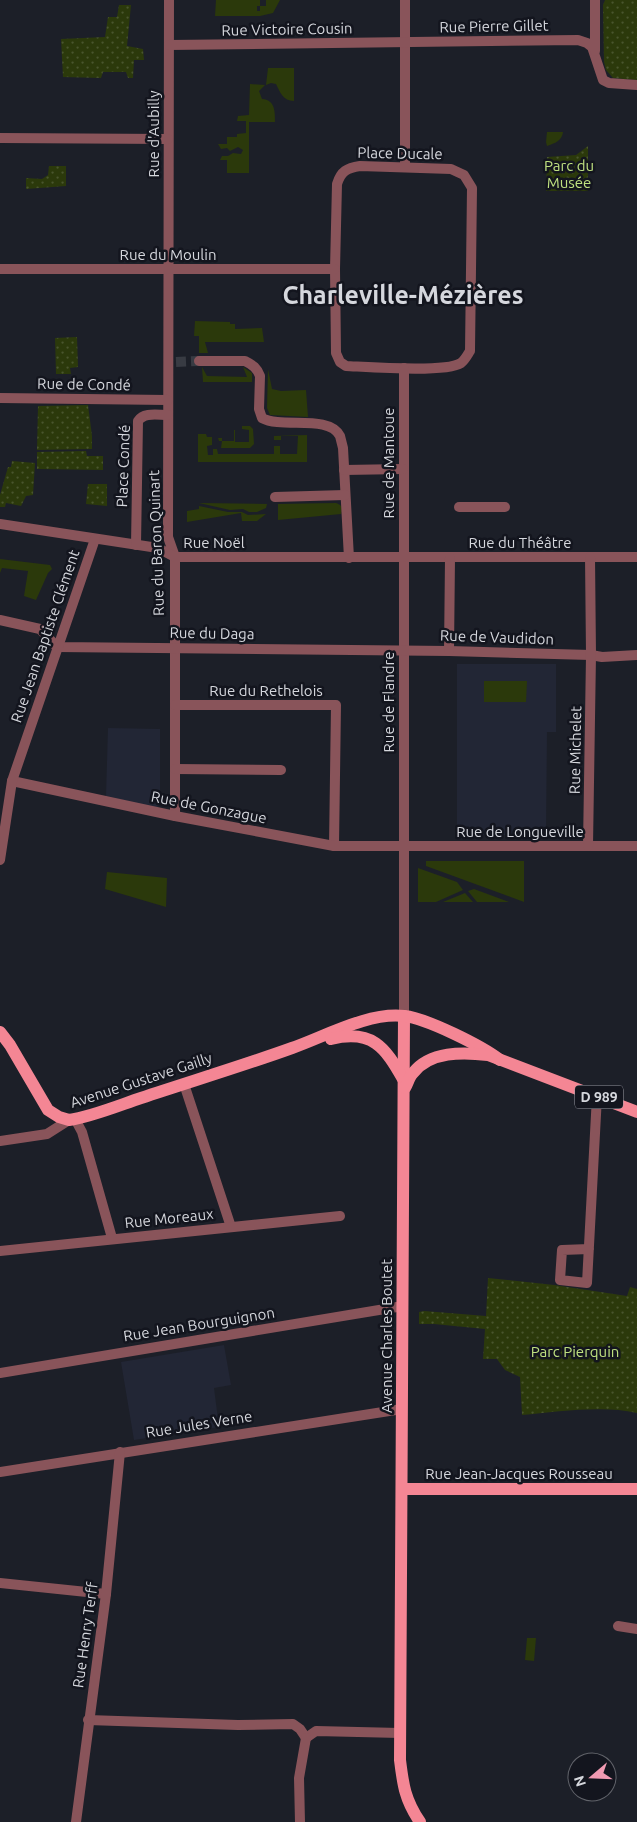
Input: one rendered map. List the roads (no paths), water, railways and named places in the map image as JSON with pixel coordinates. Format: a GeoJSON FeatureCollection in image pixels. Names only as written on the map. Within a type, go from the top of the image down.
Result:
{"type":"FeatureCollection","features":[{"type":"Feature","properties":{"kind":"main road"},"geometry":{"type":"LineString","coordinates":[[292,1048],[352,1025],[382,1017],[404,1016],[445,1030],[490,1052],[500,1060]]}},
{"type":"Feature","properties":{"kind":"main road","name":"Avenue Charles Boutet"},"geometry":{"type":"LineString","coordinates":[[404,1016],[400,1760],[403,1789],[420,1822]]}},
{"type":"Feature","properties":{"kind":"main road"},"geometry":{"type":"LineString","coordinates":[[0,1032],[10,1045],[48,1110],[59,1117],[72,1120]]}},
{"type":"Feature","properties":{"kind":"main road"},"geometry":{"type":"LineString","coordinates":[[292,1048],[340,1037],[359,1036],[374,1042],[389,1054],[404,1086]]}},
{"type":"Feature","properties":{"kind":"main road","name":"Avenue Gustave Gailly"},"geometry":{"type":"LineString","coordinates":[[72,1120],[292,1048]]}},
{"type":"Feature","properties":{"kind":"main road"},"geometry":{"type":"LineString","coordinates":[[404,1086],[420,1066],[433,1058],[450,1054],[468,1053],[488,1055],[500,1060]]}},
{"type":"Feature","properties":{"kind":"main road","name":"D 989"},"geometry":{"type":"LineString","coordinates":[[500,1060],[637,1112]]}},
{"type":"Feature","properties":{"kind":"main road","name":"Rue Jean-Jacques Rousseau"},"geometry":{"type":"LineString","coordinates":[[402,1489],[637,1489]]}},
{"type":"Feature","properties":{"kind":"street","name":"Rue d'Aubilly"},"geometry":{"type":"LineString","coordinates":[[168,269],[169,0]]}},
{"type":"Feature","properties":{"kind":"street"},"geometry":{"type":"LineString","coordinates":[[405,0],[405,167]]}},
{"type":"Feature","properties":{"kind":"street"},"geometry":{"type":"LineString","coordinates":[[595,0],[595,52],[603,80],[609,83],[637,85]]}},
{"type":"Feature","properties":{"kind":"street","name":"Rue Pierre Gillet"},"geometry":{"type":"LineString","coordinates":[[405,43],[584,41],[595,52]]}},
{"type":"Feature","properties":{"kind":"street","name":"Rue Victoire Cousin"},"geometry":{"type":"LineString","coordinates":[[169,45],[405,43]]}},
{"type":"Feature","properties":{"kind":"street"},"geometry":{"type":"LineString","coordinates":[[0,138],[168,139]]}},
{"type":"Feature","properties":{"kind":"street","name":"Place Ducale"},"geometry":{"type":"LineString","coordinates":[[360,166],[405,167],[451,169],[464,175],[472,188],[470,351],[462,362],[448,368],[346,366],[340,362],[336,353],[337,184],[340,174],[348,168],[360,166]]}},
{"type":"Feature","properties":{"kind":"street","name":"Rue du Moulin"},"geometry":{"type":"LineString","coordinates":[[0,269],[335,269]]}},
{"type":"Feature","properties":{"kind":"street","name":"Rue du Baron Quinart"},"geometry":{"type":"LineString","coordinates":[[168,269],[172,362],[168,400],[168,537],[175,557],[175,816]]}},
{"type":"Feature","properties":{"kind":"street"},"geometry":{"type":"LineString","coordinates":[[199,362],[245,362],[250,364],[258,371],[260,376],[259,409],[262,418],[270,422],[320,424],[332,428],[339,435],[343,448],[344,495],[349,558]]}},
{"type":"Feature","properties":{"kind":"street","name":"Rue de Mantoue"},"geometry":{"type":"LineString","coordinates":[[403,558],[404,368]]}},
{"type":"Feature","properties":{"kind":"street","name":"Rue de Condé"},"geometry":{"type":"LineString","coordinates":[[0,398],[168,400]]}},
{"type":"Feature","properties":{"kind":"street","name":"Place Condé"},"geometry":{"type":"LineString","coordinates":[[136,545],[138,422],[145,415],[168,415]]}},
{"type":"Feature","properties":{"kind":"street"},"geometry":{"type":"LineString","coordinates":[[344,470],[404,469]]}},
{"type":"Feature","properties":{"kind":"street"},"geometry":{"type":"LineString","coordinates":[[275,497],[344,495]]}},
{"type":"Feature","properties":{"kind":"street"},"geometry":{"type":"LineString","coordinates":[[459,507],[505,507]]}},
{"type":"Feature","properties":{"kind":"street","name":"Rue Noël"},"geometry":{"type":"LineString","coordinates":[[0,524],[158,548],[175,557],[403,558]]}},
{"type":"Feature","properties":{"kind":"street","name":"Rue Jean Baptiste Clément"},"geometry":{"type":"LineString","coordinates":[[0,860],[12,780],[95,539]]}},
{"type":"Feature","properties":{"kind":"street","name":"Rue Michelet"},"geometry":{"type":"LineString","coordinates":[[588,846],[591,655],[590,557]]}},
{"type":"Feature","properties":{"kind":"street","name":"Rue du Théâtre"},"geometry":{"type":"LineString","coordinates":[[403,558],[637,557]]}},
{"type":"Feature","properties":{"kind":"street","name":"Rue de Flandre"},"geometry":{"type":"LineString","coordinates":[[403,558],[403,847]]}},
{"type":"Feature","properties":{"kind":"street"},"geometry":{"type":"LineString","coordinates":[[449,651],[450,558]]}},
{"type":"Feature","properties":{"kind":"street"},"geometry":{"type":"LineString","coordinates":[[0,620],[40,629],[57,647]]}},
{"type":"Feature","properties":{"kind":"street","name":"Rue du Daga"},"geometry":{"type":"LineString","coordinates":[[57,647],[403,650]]}},
{"type":"Feature","properties":{"kind":"street","name":"Rue de Vaudidon"},"geometry":{"type":"LineString","coordinates":[[403,650],[591,655]]}},
{"type":"Feature","properties":{"kind":"street"},"geometry":{"type":"LineString","coordinates":[[591,655],[602,657],[637,654]]}},
{"type":"Feature","properties":{"kind":"street","name":"Rue du Rethelois"},"geometry":{"type":"LineString","coordinates":[[175,706],[336,705],[334,846]]}},
{"type":"Feature","properties":{"kind":"street"},"geometry":{"type":"LineString","coordinates":[[175,769],[281,770]]}},
{"type":"Feature","properties":{"kind":"street","name":"Rue de Gonzague"},"geometry":{"type":"LineString","coordinates":[[12,780],[175,816],[334,846],[403,847]]}},
{"type":"Feature","properties":{"kind":"street","name":"Rue de Longueville"},"geometry":{"type":"LineString","coordinates":[[403,847],[637,846]]}},
{"type":"Feature","properties":{"kind":"street","name":"Avenue Charles Boutet"},"geometry":{"type":"LineString","coordinates":[[403,847],[404,1016]]}},
{"type":"Feature","properties":{"kind":"street"},"geometry":{"type":"LineString","coordinates":[[184,1084],[231,1227]]}},
{"type":"Feature","properties":{"kind":"street"},"geometry":{"type":"LineString","coordinates":[[589,1249],[597,1096]]}},
{"type":"Feature","properties":{"kind":"street"},"geometry":{"type":"LineString","coordinates":[[72,1120],[82,1132],[112,1238]]}},
{"type":"Feature","properties":{"kind":"street","name":"Avenue Gustave Gailly"},"geometry":{"type":"LineString","coordinates":[[0,1141],[47,1134],[72,1120]]}},
{"type":"Feature","properties":{"kind":"street","name":"Rue Moreaux"},"geometry":{"type":"LineString","coordinates":[[0,1251],[340,1216]]}},
{"type":"Feature","properties":{"kind":"street","name":"Rue Jean Bourguignon"},"geometry":{"type":"LineString","coordinates":[[0,1372],[403,1306]]}},
{"type":"Feature","properties":{"kind":"street","name":"Rue Jules Verne"},"geometry":{"type":"LineString","coordinates":[[0,1472],[402,1409]]}},
{"type":"Feature","properties":{"kind":"street","name":"Rue Henry Terff"},"geometry":{"type":"LineString","coordinates":[[76,1822],[106,1594],[120,1452]]}},
{"type":"Feature","properties":{"kind":"street"},"geometry":{"type":"LineString","coordinates":[[0,1583],[106,1594]]}},
{"type":"Feature","properties":{"kind":"street"},"geometry":{"type":"LineString","coordinates":[[618,1626],[637,1629]]}},
{"type":"Feature","properties":{"kind":"street"},"geometry":{"type":"LineString","coordinates":[[88,1720],[248,1725],[293,1724],[300,1729],[306,1738],[299,1778],[300,1822]]}},
{"type":"Feature","properties":{"kind":"street"},"geometry":{"type":"LineString","coordinates":[[306,1738],[316,1731],[400,1733]]}},
{"type":"Feature","properties":{"kind":"tunnel"},"geometry":{"type":"LineString","coordinates":[[176,362],[199,361]]}},
{"type":"Feature","properties":{"kind":"district","name":"Charleville-Mézières"},"geometry":{"type":"Point","coordinates":[403,295]}},
{"type":"Feature","properties":{"kind":"park label","name":"Parc du Musée"},"geometry":{"type":"Point","coordinates":[569,174]}},
{"type":"Feature","properties":{"kind":"park label","name":"Parc Pierquin"},"geometry":{"type":"Point","coordinates":[575,1351]}}]}
